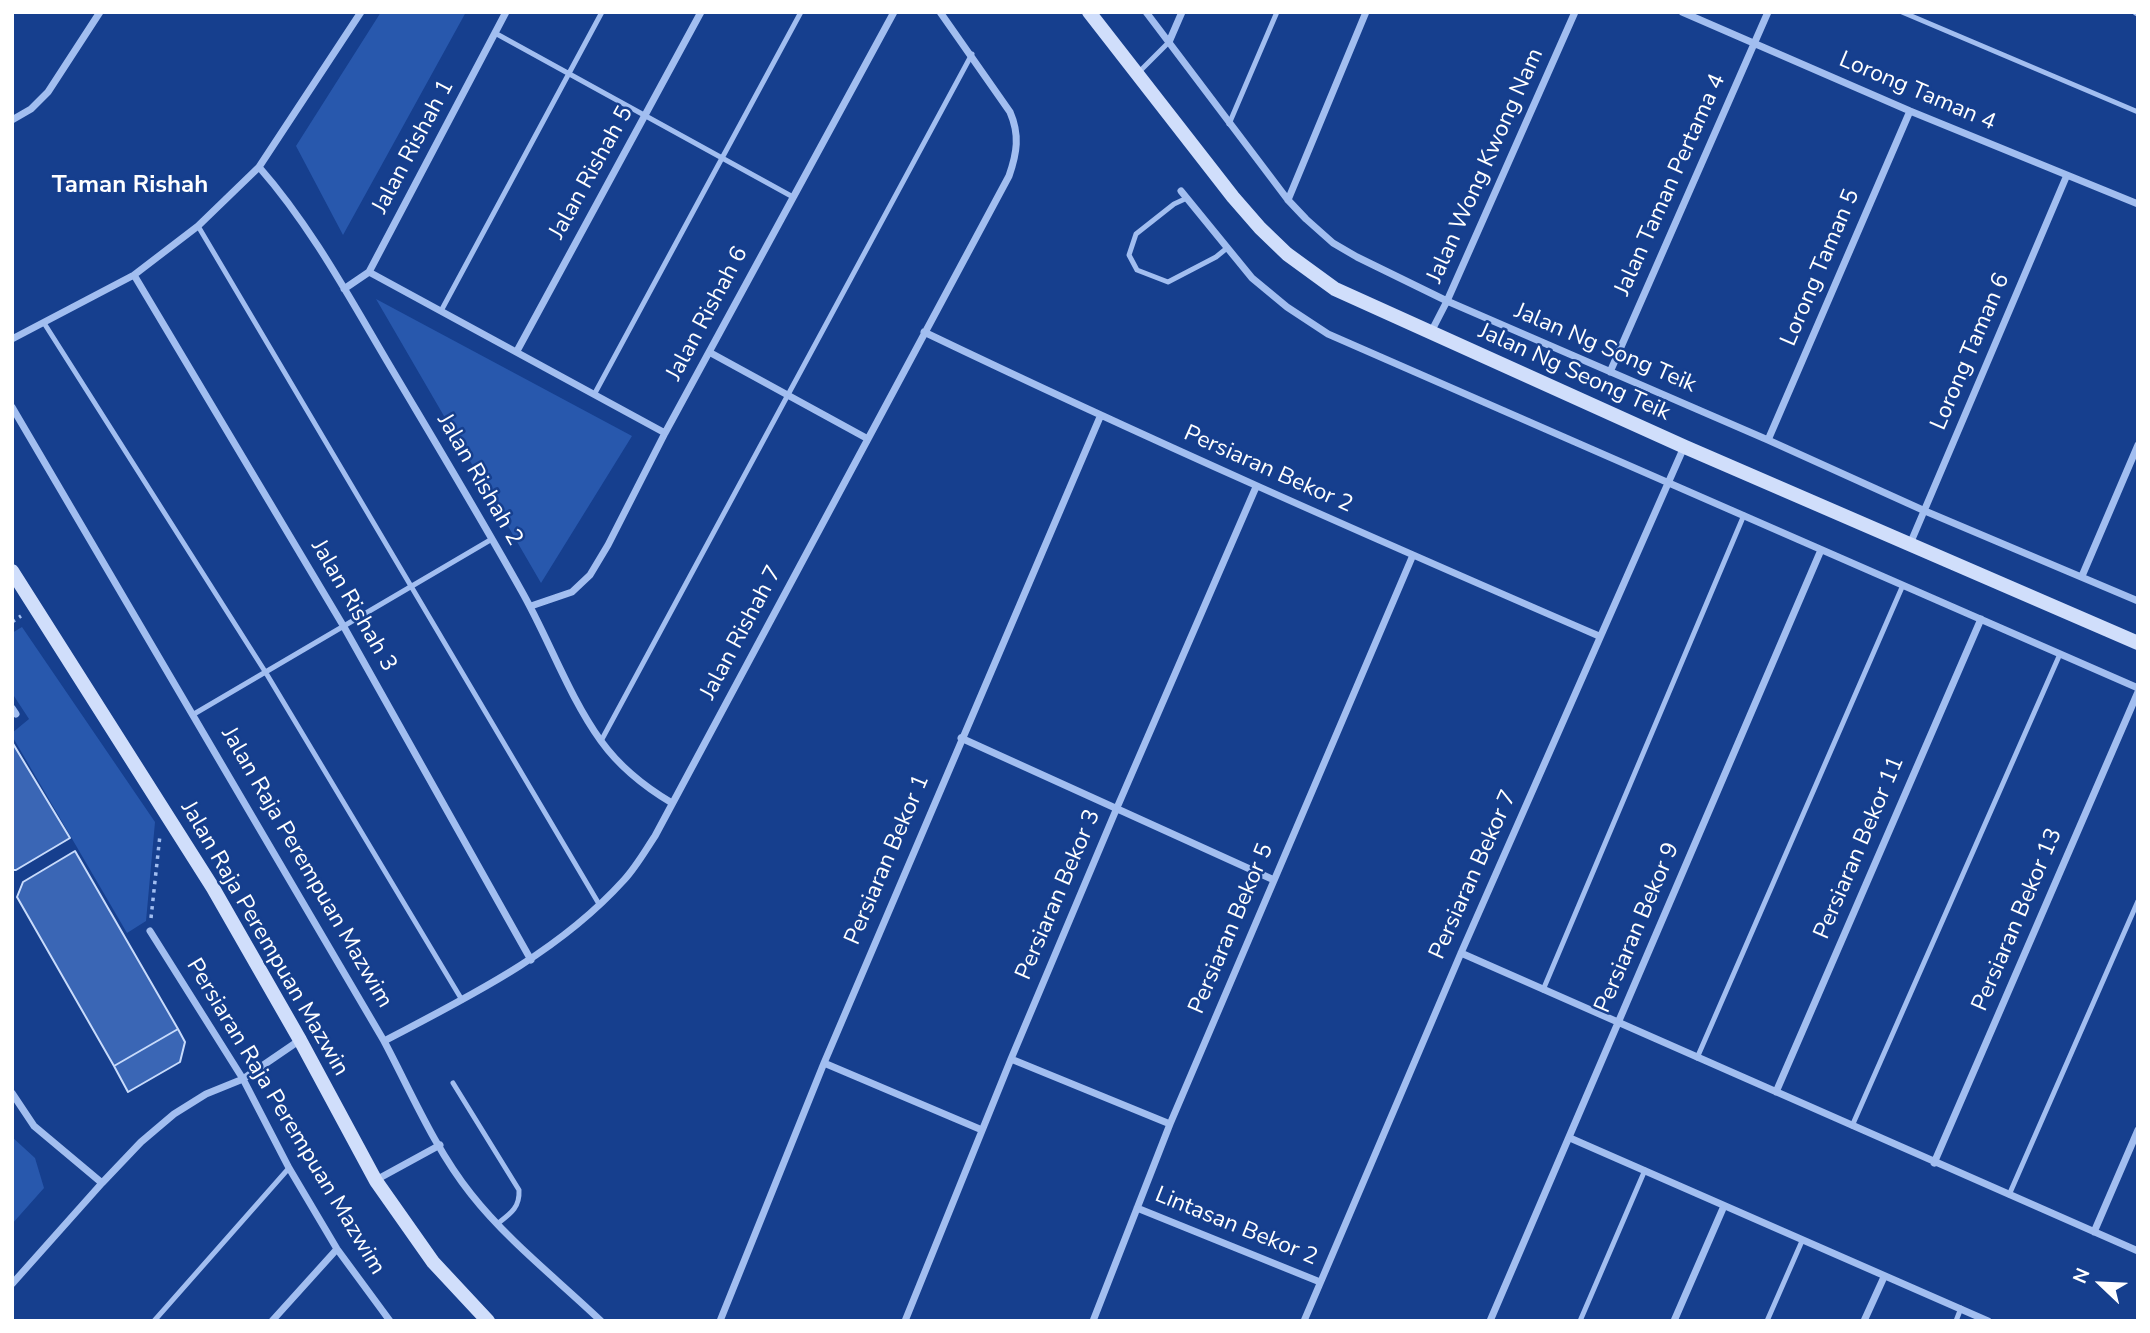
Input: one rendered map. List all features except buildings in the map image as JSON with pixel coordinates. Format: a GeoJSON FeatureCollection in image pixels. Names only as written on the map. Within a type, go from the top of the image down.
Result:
{"type":"FeatureCollection","features":[{"type":"Feature","properties":{"kind":"main road","name":"Jalan Ng Seong Teik"},"geometry":{"type":"LineString","coordinates":[[1089,12],[1233,197],[1287,254],[1335,289],[1685,447],[2138,643]]}},
{"type":"Feature","properties":{"kind":"main road","name":"Jalan Raja Perempuan Mazwin"},"geometry":{"type":"LineString","coordinates":[[12,572],[213,888],[300,1040],[376,1181],[433,1262],[488,1321]]}},
{"type":"Feature","properties":{"kind":"street"},"geometry":{"type":"LineString","coordinates":[[12,120],[31,109],[48,92],[100,12]]}},
{"type":"Feature","properties":{"kind":"street"},"geometry":{"type":"LineString","coordinates":[[12,339],[134,275],[198,226],[259,167],[361,12]]}},
{"type":"Feature","properties":{"kind":"street","name":"Jalan Rishah 1"},"geometry":{"type":"LineString","coordinates":[[344,289],[369,272],[506,12]]}},
{"type":"Feature","properties":{"kind":"street","name":"Jalan Rishah 5"},"geometry":{"type":"LineString","coordinates":[[517,351],[701,12]]}},
{"type":"Feature","properties":{"kind":"street","name":"Jalan Rishah 6"},"geometry":{"type":"LineString","coordinates":[[531,607],[572,592],[590,575],[894,12]]}},
{"type":"Feature","properties":{"kind":"street"},"geometry":{"type":"LineString","coordinates":[[940,12],[972,54]]}},
{"type":"Feature","properties":{"kind":"street","name":"Jalan Ng Song Teik"},"geometry":{"type":"LineString","coordinates":[[1146,12],[1287,200],[1345,250],[1447,301],[1925,511],[2138,601]]}},
{"type":"Feature","properties":{"kind":"street"},"geometry":{"type":"LineString","coordinates":[[1169,42],[1182,12]]}},
{"type":"Feature","properties":{"kind":"street"},"geometry":{"type":"LineString","coordinates":[[1287,200],[1366,12]]}},
{"type":"Feature","properties":{"kind":"street","name":"Jalan Wong Kwong Nam"},"geometry":{"type":"LineString","coordinates":[[1430,334],[1575,12]]}},
{"type":"Feature","properties":{"kind":"street","name":"Lorong Taman 4"},"geometry":{"type":"LineString","coordinates":[[1682,12],[1910,111],[2138,204]]}},
{"type":"Feature","properties":{"kind":"street","name":"Jalan Taman Pertama 4"},"geometry":{"type":"LineString","coordinates":[[1610,372],[1768,12]]}},
{"type":"Feature","properties":{"kind":"street","name":"Jalan Rishah 7"},"geometry":{"type":"LineString","coordinates":[[384,1041],[531,960],[573,928],[625,879],[655,836],[1009,176],[1016,158],[1016,126],[1010,112],[972,54]]}},
{"type":"Feature","properties":{"kind":"street","name":"Lorong Taman 5"},"geometry":{"type":"LineString","coordinates":[[1768,440],[1910,111]]}},
{"type":"Feature","properties":{"kind":"street","name":"Jalan Rishah 2"},"geometry":{"type":"LineString","coordinates":[[259,167],[299,217],[344,289],[531,607],[581,708],[601,741],[625,768],[651,790],[672,803]]}},
{"type":"Feature","properties":{"kind":"street","name":"Lorong Taman 6"},"geometry":{"type":"LineString","coordinates":[[1910,544],[2067,175]]}},
{"type":"Feature","properties":{"kind":"street"},"geometry":{"type":"LineString","coordinates":[[1181,191],[1260,285],[1328,334],[1903,584],[2138,690]]}},
{"type":"Feature","properties":{"kind":"street"},"geometry":{"type":"LineString","coordinates":[[369,272],[665,433]]}},
{"type":"Feature","properties":{"kind":"street","name":"Jalan Rishah 3"},"geometry":{"type":"LineString","coordinates":[[134,275],[344,627],[531,960]]}},
{"type":"Feature","properties":{"kind":"street","name":"Persiaran Bekor 2"},"geometry":{"type":"LineString","coordinates":[[924,332],[1256,487],[1599,636]]}},
{"type":"Feature","properties":{"kind":"street"},"geometry":{"type":"LineString","coordinates":[[709,352],[868,439]]}},
{"type":"Feature","properties":{"kind":"street","name":"Jalan Raja Perempuan Mazwim"},"geometry":{"type":"LineString","coordinates":[[12,407],[384,1041],[439,1145],[470,1193],[497,1224],[601,1321]]}},
{"type":"Feature","properties":{"kind":"street","name":"Persiaran Bekor 1"},"geometry":{"type":"LineString","coordinates":[[720,1321],[824,1063],[1100,416]]}},
{"type":"Feature","properties":{"kind":"street"},"geometry":{"type":"LineString","coordinates":[[2082,576],[2138,445]]}},
{"type":"Feature","properties":{"kind":"street","name":"Persiaran Bekor 7"},"geometry":{"type":"LineString","coordinates":[[1304,1321],[1599,636],[1685,447]]}},
{"type":"Feature","properties":{"kind":"street","name":"Persiaran Bekor 3"},"geometry":{"type":"LineString","coordinates":[[905,1321],[1011,1059],[1256,487]]}},
{"type":"Feature","properties":{"kind":"street","name":"Persiaran Bekor 9"},"geometry":{"type":"LineString","coordinates":[[1490,1321],[1821,550]]}},
{"type":"Feature","properties":{"kind":"street","name":"Persiaran Bekor 5"},"geometry":{"type":"LineString","coordinates":[[1093,1321],[1170,1124],[1413,555]]}},
{"type":"Feature","properties":{"kind":"street","name":"Persiaran Bekor 11"},"geometry":{"type":"LineString","coordinates":[[1776,1092],[1981,619]]}},
{"type":"Feature","properties":{"kind":"street","name":"Persiaran Bekor 13"},"geometry":{"type":"LineString","coordinates":[[1934,1163],[2138,690]]}},
{"type":"Feature","properties":{"kind":"street"},"geometry":{"type":"LineString","coordinates":[[961,738],[1274,880]]}},
{"type":"Feature","properties":{"kind":"street","name":"Persiaran Raja Perempuan Mazwim"},"geometry":{"type":"LineString","coordinates":[[150,931],[243,1079],[289,1168],[337,1249],[390,1321]]}},
{"type":"Feature","properties":{"kind":"street"},"geometry":{"type":"LineString","coordinates":[[1461,953],[2138,1251]]}},
{"type":"Feature","properties":{"kind":"street"},"geometry":{"type":"LineString","coordinates":[[12,1284],[141,1142],[174,1114],[206,1094],[243,1079],[300,1040]]}},
{"type":"Feature","properties":{"kind":"street"},"geometry":{"type":"LineString","coordinates":[[1011,1059],[1170,1124]]}},
{"type":"Feature","properties":{"kind":"street"},"geometry":{"type":"LineString","coordinates":[[824,1063],[982,1130]]}},
{"type":"Feature","properties":{"kind":"street"},"geometry":{"type":"LineString","coordinates":[[12,1093],[34,1126],[102,1183]]}},
{"type":"Feature","properties":{"kind":"street"},"geometry":{"type":"LineString","coordinates":[[2094,1232],[2138,1130]]}},
{"type":"Feature","properties":{"kind":"street"},"geometry":{"type":"LineString","coordinates":[[1570,1138],[1988,1321]]}},
{"type":"Feature","properties":{"kind":"street"},"geometry":{"type":"LineString","coordinates":[[376,1181],[439,1145]]}},
{"type":"Feature","properties":{"kind":"street"},"geometry":{"type":"LineString","coordinates":[[1674,1321],[1724,1206]]}},
{"type":"Feature","properties":{"kind":"street","name":"Lintasan Bekor 2"},"geometry":{"type":"LineString","coordinates":[[1138,1209],[1320,1282]]}},
{"type":"Feature","properties":{"kind":"street"},"geometry":{"type":"LineString","coordinates":[[272,1321],[337,1249]]}},
{"type":"Feature","properties":{"kind":"street"},"geometry":{"type":"LineString","coordinates":[[1864,1321],[1884,1277]]}},
{"type":"Feature","properties":{"kind":"lane"},"geometry":{"type":"LineString","coordinates":[[441,311],[603,12]]}},
{"type":"Feature","properties":{"kind":"lane"},"geometry":{"type":"LineString","coordinates":[[595,393],[801,12]]}},
{"type":"Feature","properties":{"kind":"lane"},"geometry":{"type":"LineString","coordinates":[[1230,124],[1277,12]]}},
{"type":"Feature","properties":{"kind":"lane"},"geometry":{"type":"LineString","coordinates":[[1902,12],[2138,112]]}},
{"type":"Feature","properties":{"kind":"lane"},"geometry":{"type":"LineString","coordinates":[[495,33],[793,197]]}},
{"type":"Feature","properties":{"kind":"lane"},"geometry":{"type":"LineString","coordinates":[[1137,74],[1169,42]]}},
{"type":"Feature","properties":{"kind":"lane"},"geometry":{"type":"LineString","coordinates":[[601,741],[786,394],[972,54]]}},
{"type":"Feature","properties":{"kind":"lane"},"geometry":{"type":"LineString","coordinates":[[1186,198],[1174,204],[1136,234],[1129,255],[1137,270],[1168,282],[1216,257],[1227,248]]}},
{"type":"Feature","properties":{"kind":"lane"},"geometry":{"type":"LineString","coordinates":[[198,226],[599,904]]}},
{"type":"Feature","properties":{"kind":"lane"},"geometry":{"type":"LineString","coordinates":[[44,323],[266,673],[462,1000]]}},
{"type":"Feature","properties":{"kind":"lane"},"geometry":{"type":"LineString","coordinates":[[1542,990],[1744,515]]}},
{"type":"Feature","properties":{"kind":"lane"},"geometry":{"type":"LineString","coordinates":[[194,714],[492,539]]}},
{"type":"Feature","properties":{"kind":"lane"},"geometry":{"type":"LineString","coordinates":[[1696,1058],[1903,584]]}},
{"type":"Feature","properties":{"kind":"lane"},"geometry":{"type":"LineString","coordinates":[[1852,1126],[2060,654]]}},
{"type":"Feature","properties":{"kind":"lane"},"geometry":{"type":"LineString","coordinates":[[2009,1195],[2138,901]]}},
{"type":"Feature","properties":{"kind":"lane"},"geometry":{"type":"LineString","coordinates":[[453,1083],[519,1190],[520,1200],[516,1209],[497,1224]]}},
{"type":"Feature","properties":{"kind":"lane"},"geometry":{"type":"LineString","coordinates":[[154,1321],[289,1168]]}},
{"type":"Feature","properties":{"kind":"lane"},"geometry":{"type":"LineString","coordinates":[[1580,1321],[1645,1170]]}},
{"type":"Feature","properties":{"kind":"lane"},"geometry":{"type":"LineString","coordinates":[[1767,1321],[1802,1241]]}},
{"type":"Feature","properties":{"kind":"lane"},"geometry":{"type":"LineString","coordinates":[[1956,1321],[1961,1308]]}},
{"type":"Feature","properties":{"kind":"path"},"geometry":{"type":"LineString","coordinates":[[150,931],[163,810]]}},
{"type":"Feature","properties":{"kind":"shaded area"},"geometry":{"type":"Polygon","coordinates":[[[381,12],[466,12],[343,235],[296,146],[381,12]]]}},
{"type":"Feature","properties":{"kind":"shaded area"},"geometry":{"type":"Polygon","coordinates":[[[376,299],[632,436],[541,583],[376,299]]]}},
{"type":"Feature","properties":{"kind":"shaded area"},"geometry":{"type":"Polygon","coordinates":[[[22,627],[155,822],[146,921],[127,933],[12,736],[12,733],[29,719],[12,693],[12,633],[22,627]]]}},
{"type":"Feature","properties":{"kind":"shaded area"},"geometry":{"type":"Polygon","coordinates":[[[12,1137],[35,1158],[44,1188],[12,1224],[12,1137]]]}},
{"type":"Feature","properties":{"kind":"district","name":"Taman Rishah"},"geometry":{"type":"Point","coordinates":[130,186]}}]}
